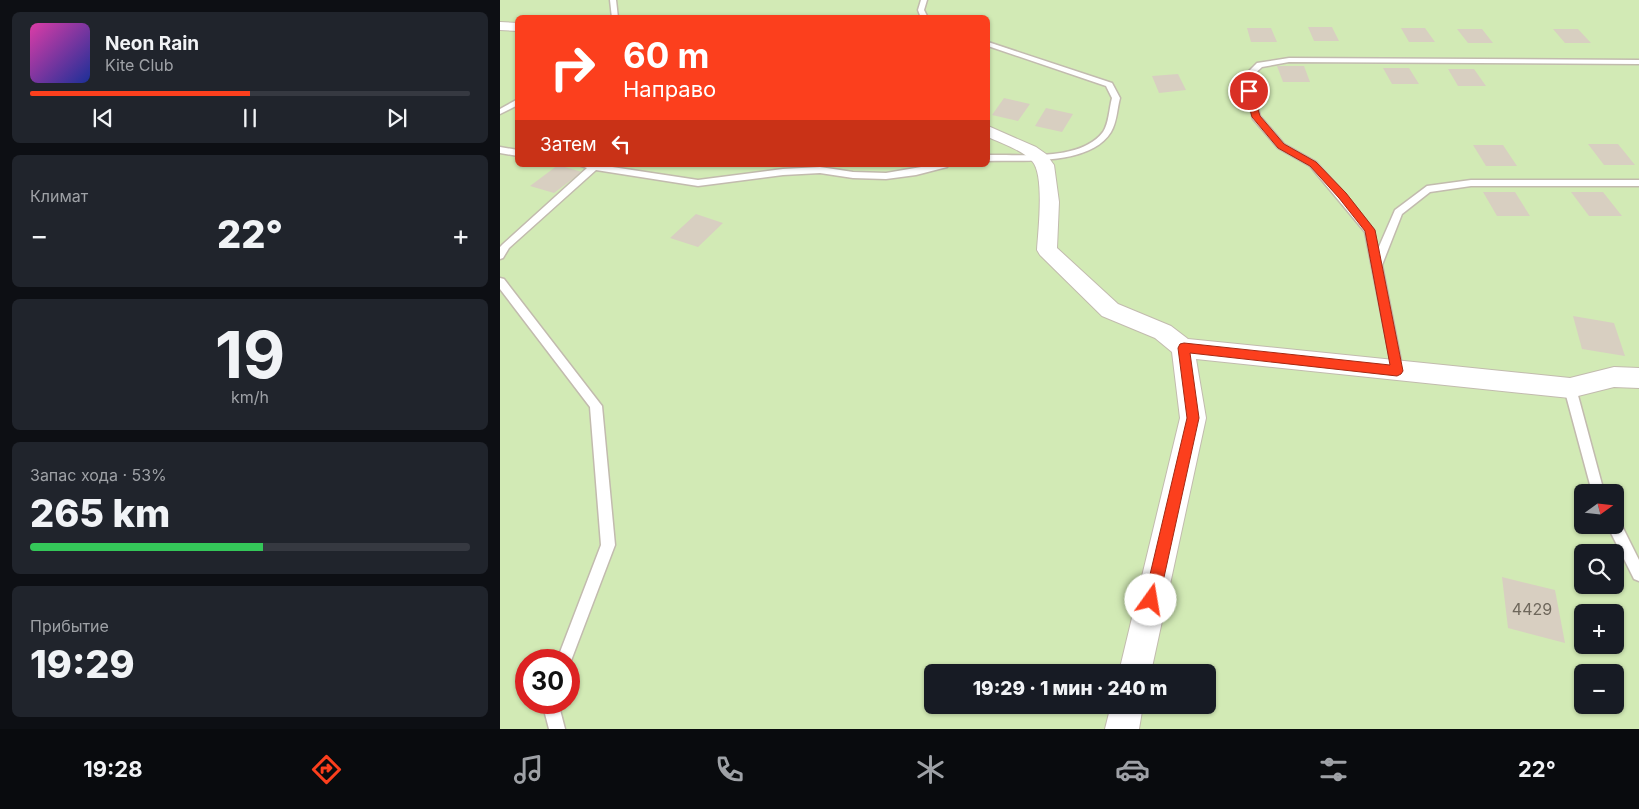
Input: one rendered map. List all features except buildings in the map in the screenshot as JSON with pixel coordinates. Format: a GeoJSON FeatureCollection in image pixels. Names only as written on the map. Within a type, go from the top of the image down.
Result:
{"type":"FeatureCollection","features":[{"type":"Feature","properties":{"kind":"street"},"geometry":{"type":"LineString","coordinates":[[500,26],[515,27]]}},
{"type":"Feature","properties":{"kind":"street"},"geometry":{"type":"LineString","coordinates":[[990,132],[1040,158],[1049,179],[1048,250],[1110,310],[1163,332],[1184,348],[1570,388],[1614,378],[1639,378]]}},
{"type":"Feature","properties":{"kind":"street"},"geometry":{"type":"LineString","coordinates":[[1137,664],[1193,418],[1184,348]]}},
{"type":"Feature","properties":{"kind":"street"},"geometry":{"type":"LineString","coordinates":[[1122,729],[1125,714]]}},
{"type":"Feature","properties":{"kind":"lane"},"geometry":{"type":"LineString","coordinates":[[613,0],[615,15]]}},
{"type":"Feature","properties":{"kind":"lane"},"geometry":{"type":"LineString","coordinates":[[924,15],[921,10],[924,2],[932,0]]}},
{"type":"Feature","properties":{"kind":"lane"},"geometry":{"type":"LineString","coordinates":[[990,45],[1095,78],[1109,85],[1116,98],[1106,134],[1088,149],[1040,158],[990,158]]}},
{"type":"Feature","properties":{"kind":"lane"},"geometry":{"type":"LineString","coordinates":[[1397,371],[1370,230],[1313,164],[1281,146],[1256,117],[1246,78],[1260,65],[1289,60],[1639,62]]}},
{"type":"Feature","properties":{"kind":"lane"},"geometry":{"type":"LineString","coordinates":[[500,112],[515,103]]}},
{"type":"Feature","properties":{"kind":"lane"},"geometry":{"type":"LineString","coordinates":[[500,150],[515,152]]}},
{"type":"Feature","properties":{"kind":"lane"},"geometry":{"type":"LineString","coordinates":[[500,255],[506,246],[594,167],[698,183],[783,172],[820,170],[853,175],[886,176],[936,167]]}},
{"type":"Feature","properties":{"kind":"lane"},"geometry":{"type":"LineString","coordinates":[[1376,264],[1398,212],[1427,189],[1470,183],[1639,184]]}},
{"type":"Feature","properties":{"kind":"lane"},"geometry":{"type":"LineString","coordinates":[[500,282],[596,406],[608,545],[569,649]]}},
{"type":"Feature","properties":{"kind":"lane"},"geometry":{"type":"LineString","coordinates":[[1570,388],[1596,484]]}},
{"type":"Feature","properties":{"kind":"lane"},"geometry":{"type":"LineString","coordinates":[[1619,534],[1639,574]]}},
{"type":"Feature","properties":{"kind":"lane"},"geometry":{"type":"LineString","coordinates":[[553,714],[556,729]]}},
{"type":"Feature","properties":{"kind":"green space"},"geometry":{"type":"Polygon","coordinates":[[[500,0],[1639,0],[1639,729],[500,729],[500,0]]]}},
{"type":"Feature","properties":{"kind":"route"},"geometry":{"type":"LineString","coordinates":[[1151,600],[1193,418],[1184,348],[1397,371],[1370,230],[1313,164],[1281,146],[1256,117],[1249,91]]}}]}
